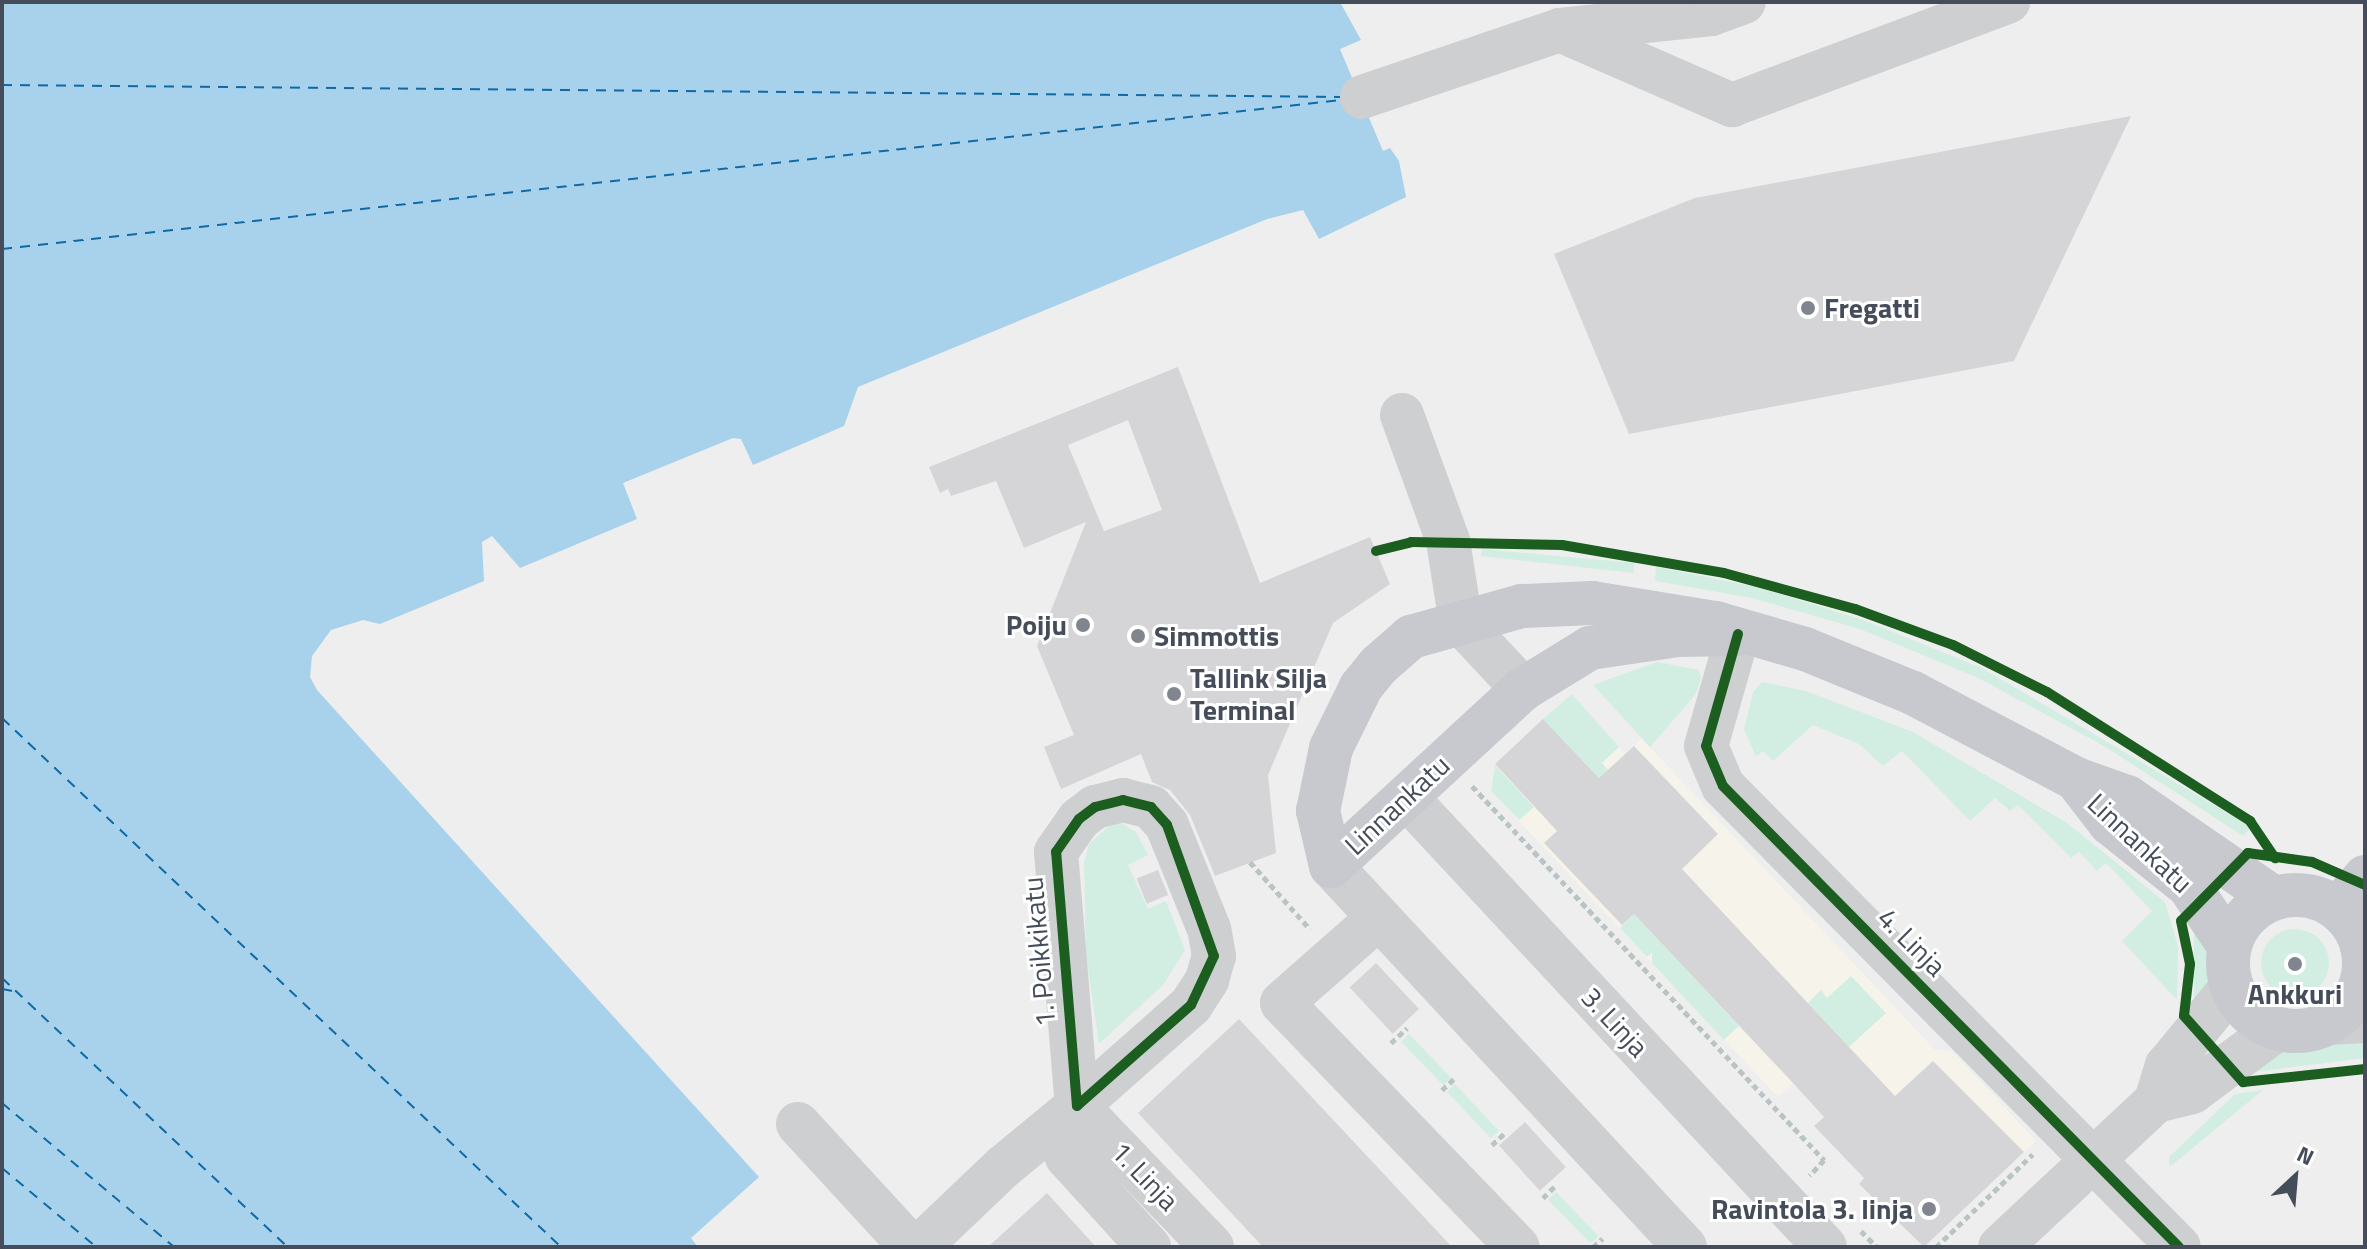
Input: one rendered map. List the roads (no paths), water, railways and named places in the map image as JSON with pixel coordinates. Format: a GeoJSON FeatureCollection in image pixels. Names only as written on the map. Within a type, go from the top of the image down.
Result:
{"type":"FeatureCollection","features":[{"type":"Feature","properties":{"kind":"main road","name":"Linnankatu"},"geometry":{"type":"LineString","coordinates":[[1738,634],[1648,638],[1590,648],[1523,689],[1331,866],[1318,811],[1331,748],[1361,687],[1411,637],[1522,606],[1592,603],[1702,620],[1738,634],[1846,664],[1964,717],[2076,779],[2127,797],[2274,898]]}},
{"type":"Feature","properties":{"kind":"main road","name":"Linnankatu"},"geometry":{"type":"LineString","coordinates":[[2076,779],[2110,823],[2189,886],[2230,967]]}},
{"type":"Feature","properties":{"kind":"main road"},"geometry":{"type":"LineString","coordinates":[[2352,893],[2364,948],[2358,991],[2346,1022],[2277,1029],[2244,1007],[2230,967],[2238,926],[2274,898],[2318,898],[2352,893]]}},
{"type":"Feature","properties":{"kind":"street"},"geometry":{"type":"LineString","coordinates":[[1362,97],[1572,16],[1711,14],[1744,2]]}},
{"type":"Feature","properties":{"kind":"street"},"geometry":{"type":"LineString","coordinates":[[1572,16],[1732,105],[2008,2]]}},
{"type":"Feature","properties":{"kind":"street"},"geometry":{"type":"LineString","coordinates":[[1402,415],[1448,541],[1461,623],[1523,689]]}},
{"type":"Feature","properties":{"kind":"street","name":"4. Linja"},"geometry":{"type":"LineString","coordinates":[[1738,634],[1706,746],[1723,786],[2179,1247]]}},
{"type":"Feature","properties":{"kind":"street","name":"3. Linja"},"geometry":{"type":"LineString","coordinates":[[1406,797],[1841,1237]]}},
{"type":"Feature","properties":{"kind":"street","name":"1. Poikkikatu"},"geometry":{"type":"LineString","coordinates":[[1077,1106],[1191,1005],[1214,956],[1167,825],[1139,801],[1095,807],[1065,834],[1056,852],[1077,1106],[1067,1157],[1149,1247]]}},
{"type":"Feature","properties":{"kind":"street"},"geometry":{"type":"LineString","coordinates":[[1331,866],[1376,920],[1685,1247]]}},
{"type":"Feature","properties":{"kind":"street"},"geometry":{"type":"LineString","coordinates":[[1376,920],[1282,1003],[1518,1247]]}},
{"type":"Feature","properties":{"kind":"street"},"geometry":{"type":"LineString","coordinates":[[2156,1101],[2167,1066],[2230,967]]}},
{"type":"Feature","properties":{"kind":"street"},"geometry":{"type":"LineString","coordinates":[[2000,1247],[2156,1101],[2192,1092],[2277,1029]]}},
{"type":"Feature","properties":{"kind":"street"},"geometry":{"type":"LineString","coordinates":[[919,1247],[1077,1106]]}},
{"type":"Feature","properties":{"kind":"street","name":"1. Linja"},"geometry":{"type":"LineString","coordinates":[[1077,1106],[1212,1247]]}},
{"type":"Feature","properties":{"kind":"street"},"geometry":{"type":"LineString","coordinates":[[798,1124],[911,1247]]}},
{"type":"Feature","properties":{"kind":"water"},"geometry":{"type":"Polygon","coordinates":[[[2,2],[1340,2],[1361,40],[1340,49],[1383,151],[1390,148],[1399,161],[1406,197],[1319,239],[1303,210],[1267,219],[858,387],[844,426],[753,465],[741,439],[733,438],[623,483],[637,519],[520,568],[492,536],[482,542],[484,581],[380,624],[363,620],[331,630],[312,656],[310,677],[317,690],[759,1177],[691,1238],[698,1247],[2,1247],[2,2]]]}},
{"type":"Feature","properties":{"kind":"place","name":"Fregatti"},"geometry":{"type":"Point","coordinates":[1808,308]}},
{"type":"Feature","properties":{"kind":"place","name":"Poiju"},"geometry":{"type":"Point","coordinates":[1083,625]}},
{"type":"Feature","properties":{"kind":"place","name":"Simmottis"},"geometry":{"type":"Point","coordinates":[1138,636]}},
{"type":"Feature","properties":{"kind":"place","name":"Tallink Silja Terminal"},"geometry":{"type":"Point","coordinates":[1174,694]}},
{"type":"Feature","properties":{"kind":"place","name":"Ankkuri"},"geometry":{"type":"Point","coordinates":[2295,964]}},
{"type":"Feature","properties":{"kind":"place","name":"Ravintola 3. linja"},"geometry":{"type":"Point","coordinates":[1929,1209]}}]}
